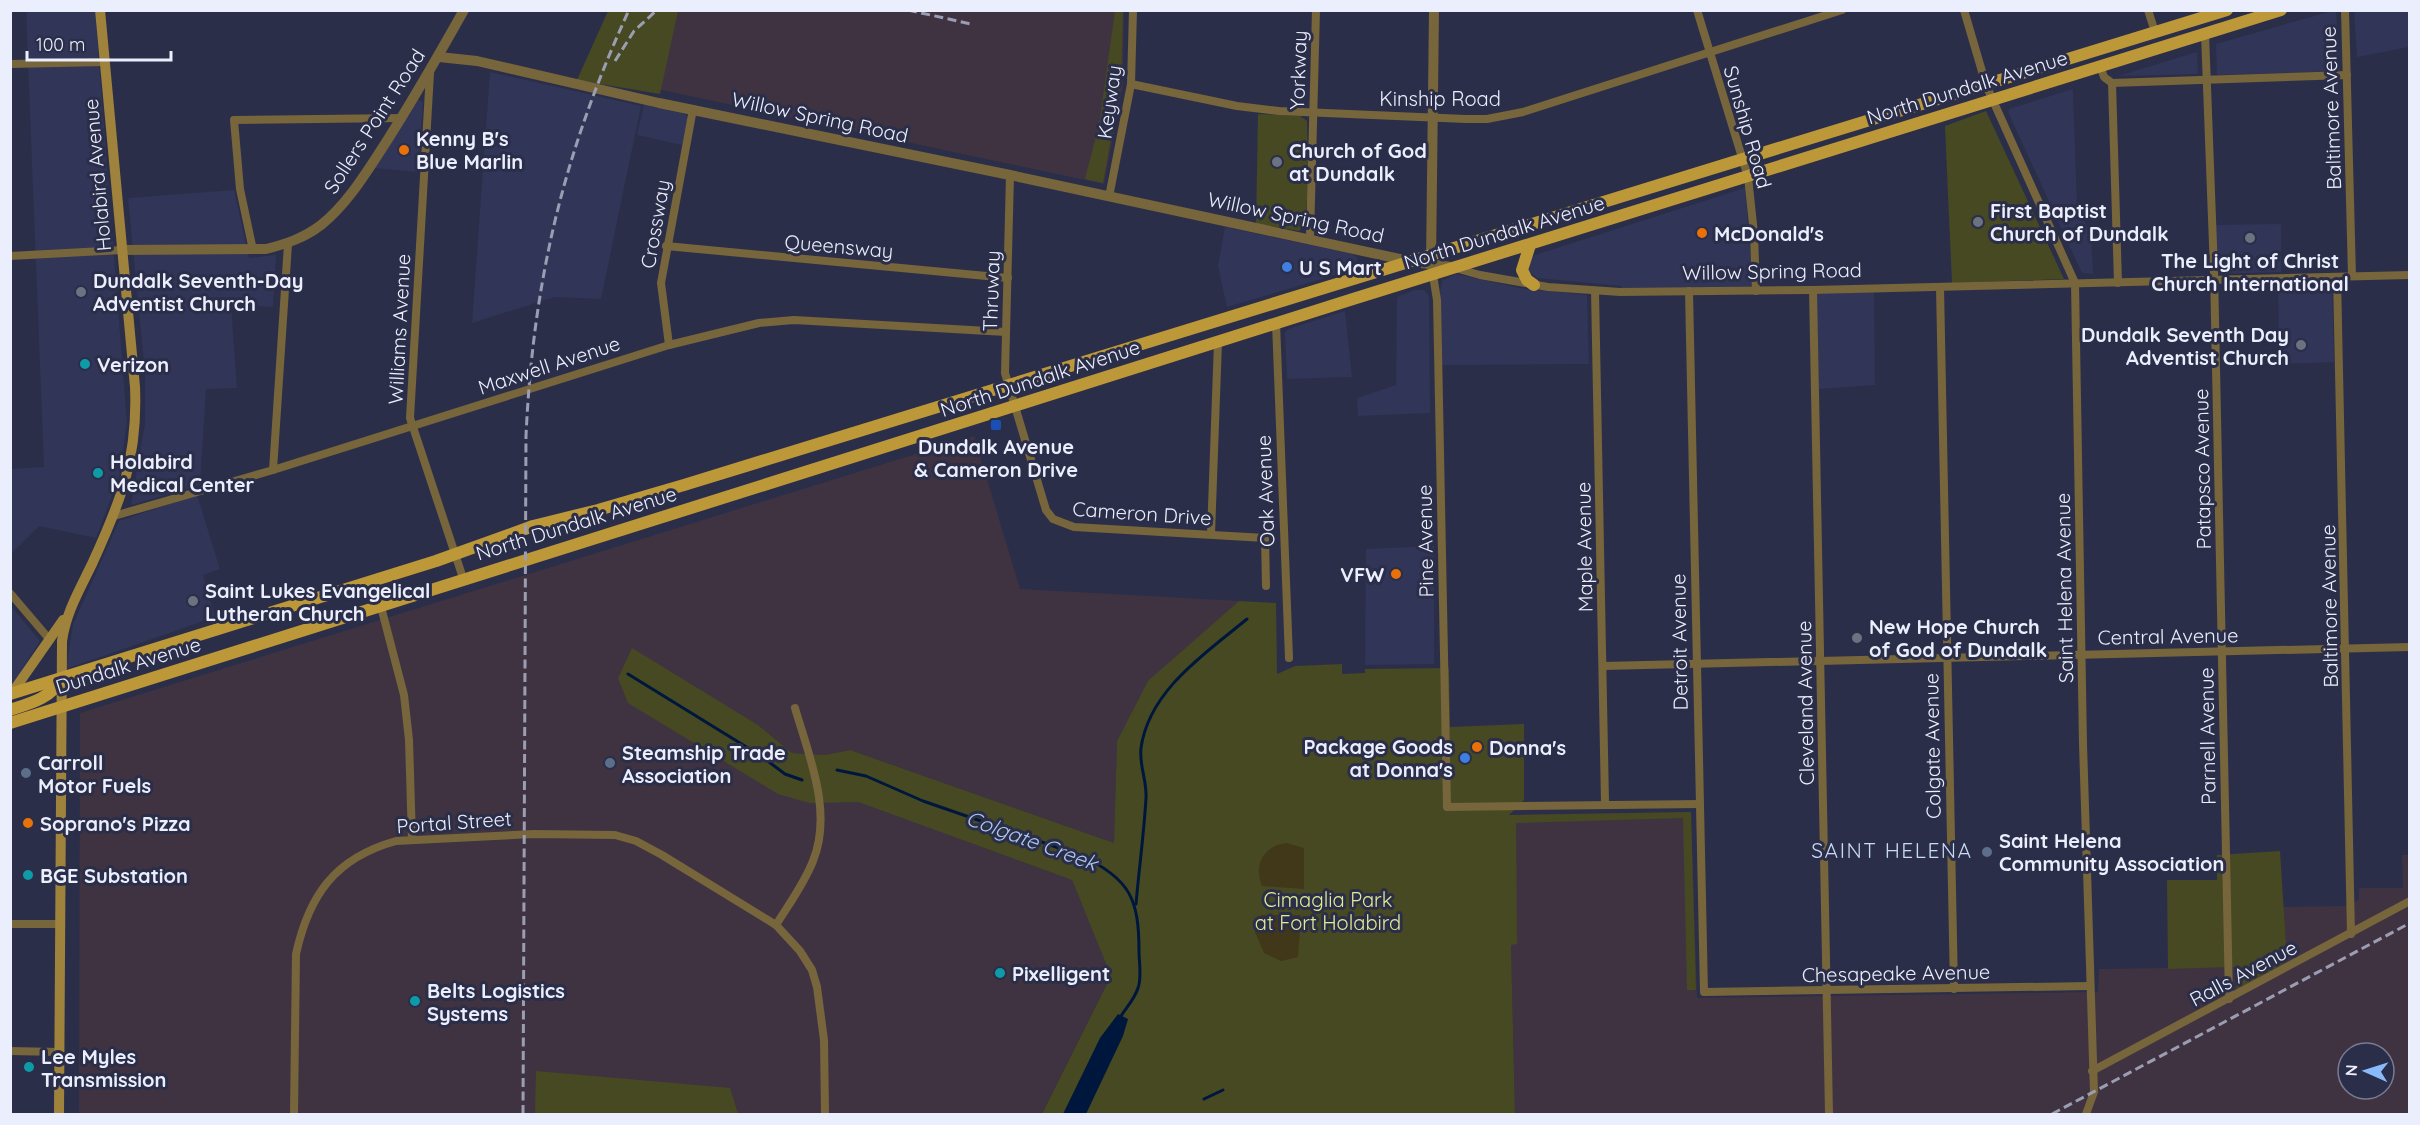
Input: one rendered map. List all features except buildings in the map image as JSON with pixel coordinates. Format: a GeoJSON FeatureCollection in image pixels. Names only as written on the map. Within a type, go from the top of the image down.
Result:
{"type":"FeatureCollection","features":[{"type":"Feature","properties":{"kind":"main road","name":"Holabird Avenue"},"geometry":{"type":"LineString","coordinates":[[59,1114],[62,641],[69,610],[114,516],[129,470],[135,424],[100,10]]}},
{"type":"Feature","properties":{"kind":"main road","name":"North Dundalk Avenue"},"geometry":{"type":"LineString","coordinates":[[463,578],[1218,342],[1431,266],[1744,160],[2227,10]]}},
{"type":"Feature","properties":{"kind":"main road","name":"North Dundalk Avenue"},"geometry":{"type":"LineString","coordinates":[[456,554],[532,526],[674,488],[1008,384],[1414,262],[1454,268],[2281,10]]}},
{"type":"Feature","properties":{"kind":"main road"},"geometry":{"type":"LineString","coordinates":[[1530,245],[1522,270],[1527,280],[1534,285]]}},
{"type":"Feature","properties":{"kind":"main road","name":"Dundalk Avenue"},"geometry":{"type":"LineString","coordinates":[[11,694],[456,554]]}},
{"type":"Feature","properties":{"kind":"main road","name":"Dundalk Avenue"},"geometry":{"type":"LineString","coordinates":[[10,723],[381,607],[463,578]]}},
{"type":"Feature","properties":{"kind":"main road"},"geometry":{"type":"LineString","coordinates":[[11,694],[69,610]]}},
{"type":"Feature","properties":{"kind":"main road"},"geometry":{"type":"LineString","coordinates":[[10,710],[39,701],[56,689],[62,678]]}},
{"type":"Feature","properties":{"kind":"street","name":"Sollers Point Road"},"geometry":{"type":"LineString","coordinates":[[122,250],[253,250],[288,244],[312,231],[336,211],[402,118],[430,73],[464,10]]}},
{"type":"Feature","properties":{"kind":"street","name":"Keyway"},"geometry":{"type":"LineString","coordinates":[[1109,197],[1131,84],[1133,10]]}},
{"type":"Feature","properties":{"kind":"street","name":"Yorkway"},"geometry":{"type":"LineString","coordinates":[[1310,238],[1316,10]]}},
{"type":"Feature","properties":{"kind":"street"},"geometry":{"type":"LineString","coordinates":[[1431,266],[1434,10]]}},
{"type":"Feature","properties":{"kind":"street","name":"Sunship Road"},"geometry":{"type":"LineString","coordinates":[[1697,10],[1748,177],[1754,234],[1756,291]]}},
{"type":"Feature","properties":{"kind":"street","name":"Kinship Road"},"geometry":{"type":"LineString","coordinates":[[1131,84],[1237,106],[1313,112],[1487,118],[1512,114],[1842,10]]}},
{"type":"Feature","properties":{"kind":"street","name":"Saint Helena Avenue"},"geometry":{"type":"LineString","coordinates":[[1964,10],[1986,85],[2075,283],[2089,986],[2094,1092],[2086,1114]]}},
{"type":"Feature","properties":{"kind":"street"},"geometry":{"type":"LineString","coordinates":[[2148,10],[2155,32]]}},
{"type":"Feature","properties":{"kind":"street","name":"Baltimore Avenue"},"geometry":{"type":"LineString","coordinates":[[2345,10],[2352,276]]}},
{"type":"Feature","properties":{"kind":"street","name":"Patapsco Avenue"},"geometry":{"type":"LineString","coordinates":[[2205,34],[2214,280],[2222,652]]}},
{"type":"Feature","properties":{"kind":"street","name":"Willow Spring Road"},"geometry":{"type":"LineString","coordinates":[[439,57],[477,61],[1414,262]]}},
{"type":"Feature","properties":{"kind":"street"},"geometry":{"type":"LineString","coordinates":[[10,64],[105,62]]}},
{"type":"Feature","properties":{"kind":"street"},"geometry":{"type":"LineString","coordinates":[[2100,66],[2104,77],[2112,83],[2347,75]]}},
{"type":"Feature","properties":{"kind":"street","name":"Williams Avenue"},"geometry":{"type":"LineString","coordinates":[[430,73],[410,418],[463,578]]}},
{"type":"Feature","properties":{"kind":"street"},"geometry":{"type":"LineString","coordinates":[[2112,83],[2118,283]]}},
{"type":"Feature","properties":{"kind":"street","name":"Crossway"},"geometry":{"type":"LineString","coordinates":[[669,345],[662,291],[666,246],[693,109]]}},
{"type":"Feature","properties":{"kind":"street"},"geometry":{"type":"LineString","coordinates":[[253,250],[240,189],[234,120],[402,118]]}},
{"type":"Feature","properties":{"kind":"street","name":"Thruway"},"geometry":{"type":"LineString","coordinates":[[1010,175],[1005,373],[1015,407]]}},
{"type":"Feature","properties":{"kind":"street"},"geometry":{"type":"LineString","coordinates":[[273,470],[288,244]]}},
{"type":"Feature","properties":{"kind":"street","name":"Queensway"},"geometry":{"type":"LineString","coordinates":[[666,246],[1008,278]]}},
{"type":"Feature","properties":{"kind":"street"},"geometry":{"type":"LineString","coordinates":[[10,256],[122,250]]}},
{"type":"Feature","properties":{"kind":"street","name":"Pine Avenue"},"geometry":{"type":"LineString","coordinates":[[1431,266],[1437,300],[1447,807],[1605,803]]}},
{"type":"Feature","properties":{"kind":"street","name":"Willow Spring Road"},"geometry":{"type":"LineString","coordinates":[[1454,268],[1534,285],[1595,291],[1813,290],[2409,275]]}},
{"type":"Feature","properties":{"kind":"street","name":"Baltimore Avenue"},"geometry":{"type":"LineString","coordinates":[[2337,277],[2351,934]]}},
{"type":"Feature","properties":{"kind":"street","name":"Colgate Avenue"},"geometry":{"type":"LineString","coordinates":[[1940,287],[1954,988]]}},
{"type":"Feature","properties":{"kind":"street","name":"Cleveland Avenue"},"geometry":{"type":"LineString","coordinates":[[1813,290],[1830,1114]]}},
{"type":"Feature","properties":{"kind":"street","name":"Maple Avenue"},"geometry":{"type":"LineString","coordinates":[[1595,291],[1605,803]]}},
{"type":"Feature","properties":{"kind":"street","name":"Detroit Avenue"},"geometry":{"type":"LineString","coordinates":[[1689,291],[1704,992]]}},
{"type":"Feature","properties":{"kind":"street","name":"Maxwell Avenue"},"geometry":{"type":"LineString","coordinates":[[114,516],[273,470],[669,345],[724,330],[780,320],[1006,332]]}},
{"type":"Feature","properties":{"kind":"street","name":"Oak Avenue"},"geometry":{"type":"LineString","coordinates":[[1276,323],[1289,658]]}},
{"type":"Feature","properties":{"kind":"street"},"geometry":{"type":"LineString","coordinates":[[1211,534],[1218,342]]}},
{"type":"Feature","properties":{"kind":"street","name":"Cameron Drive"},"geometry":{"type":"LineString","coordinates":[[1015,407],[1042,503],[1053,519],[1074,527],[1264,538],[1266,586]]}},
{"type":"Feature","properties":{"kind":"street"},"geometry":{"type":"LineString","coordinates":[[374,580],[404,695],[409,740],[412,839]]}},
{"type":"Feature","properties":{"kind":"street"},"geometry":{"type":"LineString","coordinates":[[10,593],[50,640]]}},
{"type":"Feature","properties":{"kind":"street","name":"Central Avenue"},"geometry":{"type":"LineString","coordinates":[[1603,666],[2409,647]]}},
{"type":"Feature","properties":{"kind":"street","name":"Parnell Avenue"},"geometry":{"type":"LineString","coordinates":[[2222,652],[2229,999]]}},
{"type":"Feature","properties":{"kind":"street"},"geometry":{"type":"LineString","coordinates":[[776,925],[808,872],[819,842],[819,795],[795,708]]}},
{"type":"Feature","properties":{"kind":"street"},"geometry":{"type":"LineString","coordinates":[[1605,803],[1700,804]]}},
{"type":"Feature","properties":{"kind":"street","name":"Portal Street"},"geometry":{"type":"LineString","coordinates":[[294,1114],[295,968],[308,913],[320,890],[353,860],[383,845],[412,839],[534,834],[619,836],[636,841],[776,925],[800,951],[812,970],[817,987],[824,1040],[825,1114]]}},
{"type":"Feature","properties":{"kind":"street","name":"Ralls Avenue"},"geometry":{"type":"LineString","coordinates":[[2092,1071],[2409,902]]}},
{"type":"Feature","properties":{"kind":"street"},"geometry":{"type":"LineString","coordinates":[[10,924],[60,924]]}},
{"type":"Feature","properties":{"kind":"street","name":"Chesapeake Avenue"},"geometry":{"type":"LineString","coordinates":[[1704,992],[2089,986]]}},
{"type":"Feature","properties":{"kind":"street"},"geometry":{"type":"LineString","coordinates":[[10,1051],[59,1052]]}},
{"type":"Feature","properties":{"kind":"shaded area"},"geometry":{"type":"Polygon","coordinates":[[[26,11],[95,11],[127,423],[119,477],[96,538],[39,526],[11,554],[11,469],[44,467],[26,11]]]}},
{"type":"Feature","properties":{"kind":"shaded area"},"geometry":{"type":"Polygon","coordinates":[[[643,11],[1124,11],[1123,84],[1104,184],[610,79],[643,11]]]}},
{"type":"Feature","properties":{"kind":"shaded area"},"geometry":{"type":"Polygon","coordinates":[[[2336,11],[2340,71],[2217,75],[2216,44],[2336,11]]]}},
{"type":"Feature","properties":{"kind":"shaded area"},"geometry":{"type":"Polygon","coordinates":[[[2354,11],[2409,11],[2409,47],[2357,57],[2354,11]]]}},
{"type":"Feature","properties":{"kind":"shaded area"},"geometry":{"type":"Polygon","coordinates":[[[2197,52],[2198,74],[2118,76],[2197,52]]]}},
{"type":"Feature","properties":{"kind":"shaded area"},"geometry":{"type":"Polygon","coordinates":[[[490,72],[641,106],[601,299],[555,297],[472,323],[490,72]]]}},
{"type":"Feature","properties":{"kind":"shaded area"},"geometry":{"type":"Polygon","coordinates":[[[2073,89],[2077,206],[2091,235],[2093,274],[2082,273],[2008,112],[2009,109],[2073,89]]]}},
{"type":"Feature","properties":{"kind":"shaded area"},"geometry":{"type":"Polygon","coordinates":[[[417,99],[423,102],[418,172],[373,168],[417,99]]]}},
{"type":"Feature","properties":{"kind":"shaded area"},"geometry":{"type":"Polygon","coordinates":[[[644,105],[685,114],[688,119],[682,145],[637,135],[644,105]]]}},
{"type":"Feature","properties":{"kind":"shaded area"},"geometry":{"type":"Polygon","coordinates":[[[1745,188],[1753,286],[1622,289],[1621,286],[1537,278],[1529,271],[1530,259],[1535,255],[1745,188]]]}},
{"type":"Feature","properties":{"kind":"shaded area"},"geometry":{"type":"Polygon","coordinates":[[[234,190],[249,258],[276,255],[273,307],[231,305],[237,388],[206,389],[200,485],[131,505],[145,424],[145,373],[128,198],[234,190]]]}},
{"type":"Feature","properties":{"kind":"shaded area"},"geometry":{"type":"Polygon","coordinates":[[[2281,224],[2281,272],[2216,274],[2215,225],[2281,224]]]}},
{"type":"Feature","properties":{"kind":"shaded area"},"geometry":{"type":"Polygon","coordinates":[[[1225,227],[1352,254],[1357,257],[1357,265],[1352,270],[1227,307],[1218,266],[1225,227]]]}},
{"type":"Feature","properties":{"kind":"shaded area"},"geometry":{"type":"Polygon","coordinates":[[[1456,274],[1520,288],[1587,295],[1589,364],[1441,365],[1440,291],[1442,281],[1456,274]]]}},
{"type":"Feature","properties":{"kind":"shaded area"},"geometry":{"type":"Polygon","coordinates":[[[2332,281],[2334,362],[2279,364],[2278,283],[2332,281]]]}},
{"type":"Feature","properties":{"kind":"shaded area"},"geometry":{"type":"Polygon","coordinates":[[[1414,290],[1424,290],[1429,296],[1430,413],[1358,416],[1357,398],[1396,385],[1397,297],[1414,290]]]}},
{"type":"Feature","properties":{"kind":"shaded area"},"geometry":{"type":"Polygon","coordinates":[[[1874,292],[1875,385],[1819,389],[1816,294],[1874,292]]]}},
{"type":"Feature","properties":{"kind":"shaded area"},"geometry":{"type":"Polygon","coordinates":[[[1345,311],[1352,377],[1287,379],[1285,333],[1288,329],[1345,311]]]}},
{"type":"Feature","properties":{"kind":"shaded area"},"geometry":{"type":"Polygon","coordinates":[[[974,436],[1020,589],[1239,601],[1148,682],[1117,741],[1114,843],[850,750],[825,755],[792,753],[758,725],[632,649],[618,678],[837,801],[858,802],[1072,880],[1111,976],[1042,1114],[79,1114],[80,713],[974,436]]]}},
{"type":"Feature","properties":{"kind":"shaded area"},"geometry":{"type":"Polygon","coordinates":[[[197,495],[220,569],[203,575],[215,617],[66,669],[73,625],[119,521],[197,495]]]}},
{"type":"Feature","properties":{"kind":"shaded area"},"geometry":{"type":"Polygon","coordinates":[[[1434,546],[1434,664],[1365,665],[1366,549],[1434,546]]]}},
{"type":"Feature","properties":{"kind":"shaded area"},"geometry":{"type":"Polygon","coordinates":[[[10,605],[40,641],[10,688],[10,605]]]}},
{"type":"Feature","properties":{"kind":"shaded area"},"geometry":{"type":"Polygon","coordinates":[[[1691,812],[1697,998],[2098,992],[2099,969],[2236,967],[2237,988],[2285,918],[2283,918],[2282,907],[2345,906],[2359,900],[2359,888],[2403,888],[2402,855],[2409,855],[2409,1114],[1515,1114],[1508,815],[1691,812]]]}},
{"type":"Feature","properties":{"kind":"shaded area"},"geometry":{"type":"Polygon","coordinates":[[[1118,1014],[1128,1019],[1123,1036],[1086,1114],[1063,1114],[1100,1038],[1118,1014]]]}},
{"type":"Feature","properties":{"kind":"green space"},"geometry":{"type":"Polygon","coordinates":[[[608,11],[678,11],[660,94],[577,80],[608,11]]]}},
{"type":"Feature","properties":{"kind":"green space"},"geometry":{"type":"Polygon","coordinates":[[[1115,11],[1123,11],[1121,83],[1103,183],[1085,179],[1099,125],[1115,11]]]}},
{"type":"Feature","properties":{"kind":"green space"},"geometry":{"type":"Polygon","coordinates":[[[1986,111],[2064,279],[1952,283],[1945,126],[1986,111]]]}},
{"type":"Feature","properties":{"kind":"green space"},"geometry":{"type":"Polygon","coordinates":[[[1258,114],[1300,116],[1307,121],[1306,212],[1299,231],[1256,224],[1258,114]]]}},
{"type":"Feature","properties":{"kind":"green space","name":"Cimaglia Park at Fort Holabird"},"geometry":{"type":"Polygon","coordinates":[[[1239,601],[1276,603],[1277,674],[1295,666],[1342,664],[1342,674],[1365,673],[1365,669],[1449,668],[1450,727],[1524,724],[1524,800],[1509,815],[1691,812],[1696,990],[1687,990],[1683,818],[1516,823],[1517,944],[1511,945],[1515,1114],[1042,1114],[1111,976],[1072,880],[858,802],[810,803],[778,794],[628,703],[618,678],[632,648],[758,725],[792,753],[825,755],[850,750],[1114,843],[1117,741],[1148,681],[1239,601]]]}},
{"type":"Feature","properties":{"kind":"green space"},"geometry":{"type":"Polygon","coordinates":[[[2280,851],[2287,962],[2237,989],[2235,967],[2168,969],[2167,880],[2217,880],[2217,855],[2280,851]]]}},
{"type":"Feature","properties":{"kind":"green space"},"geometry":{"type":"Polygon","coordinates":[[[536,1071],[730,1088],[738,1114],[535,1114],[536,1071]]]}},
{"type":"Feature","properties":{"kind":"sand"},"geometry":{"type":"Polygon","coordinates":[[[1287,843],[1304,848],[1304,889],[1262,886],[1259,871],[1262,857],[1272,848],[1287,843]]]}},
{"type":"Feature","properties":{"kind":"sand"},"geometry":{"type":"Polygon","coordinates":[[[1261,915],[1301,915],[1298,957],[1281,961],[1264,953],[1255,932],[1261,915]]]}},
{"type":"Feature","properties":{"kind":"waterway"},"geometry":{"type":"LineString","coordinates":[[1136,904],[1146,798],[1141,761],[1141,748],[1146,727],[1155,708],[1182,674],[1247,619]]}},
{"type":"Feature","properties":{"kind":"waterway","name":"Colgate Creek"},"geometry":{"type":"LineString","coordinates":[[628,674],[761,756],[785,774],[802,780]]}},
{"type":"Feature","properties":{"kind":"waterway","name":"Colgate Creek"},"geometry":{"type":"LineString","coordinates":[[837,770],[866,776],[923,801],[1082,856],[1111,873],[1121,882],[1134,904],[1139,933],[1139,984],[1135,995],[1121,1016]]}},
{"type":"Feature","properties":{"kind":"waterway"},"geometry":{"type":"LineString","coordinates":[[1204,1099],[1223,1090]]}},
{"type":"Feature","properties":{"kind":"railway"},"geometry":{"type":"LineString","coordinates":[[523,1114],[526,436],[530,379],[536,324],[556,218],[586,115],[629,10]]}},
{"type":"Feature","properties":{"kind":"railway"},"geometry":{"type":"LineString","coordinates":[[615,61],[634,31],[657,10]]}},
{"type":"Feature","properties":{"kind":"railway"},"geometry":{"type":"LineString","coordinates":[[908,10],[971,24]]}},
{"type":"Feature","properties":{"kind":"railway"},"geometry":{"type":"LineString","coordinates":[[2052,1114],[2410,923]]}},
{"type":"Feature","properties":{"kind":"place","name":"Kenny B's Blue Marlin"},"geometry":{"type":"Point","coordinates":[404,150]}},
{"type":"Feature","properties":{"kind":"place","name":"Church of God at Dundalk"},"geometry":{"type":"Point","coordinates":[1277,162]}},
{"type":"Feature","properties":{"kind":"place","name":"First Baptist Church of Dundalk"},"geometry":{"type":"Point","coordinates":[1978,222]}},
{"type":"Feature","properties":{"kind":"place","name":"McDonald's"},"geometry":{"type":"Point","coordinates":[1702,233]}},
{"type":"Feature","properties":{"kind":"place","name":"The Light of Christ Church International"},"geometry":{"type":"Point","coordinates":[2250,238]}},
{"type":"Feature","properties":{"kind":"place","name":"U S Mart"},"geometry":{"type":"Point","coordinates":[1287,267]}},
{"type":"Feature","properties":{"kind":"place","name":"Dundalk Seventh-Day Adventist Church"},"geometry":{"type":"Point","coordinates":[81,292]}},
{"type":"Feature","properties":{"kind":"place","name":"Dundalk Seventh Day Adventist Church"},"geometry":{"type":"Point","coordinates":[2301,345]}},
{"type":"Feature","properties":{"kind":"place","name":"Verizon"},"geometry":{"type":"Point","coordinates":[85,364]}},
{"type":"Feature","properties":{"kind":"place","name":"Dundalk Avenue & Cameron Drive"},"geometry":{"type":"Point","coordinates":[996,425]}},
{"type":"Feature","properties":{"kind":"place","name":"Holabird Medical Center"},"geometry":{"type":"Point","coordinates":[98,473]}},
{"type":"Feature","properties":{"kind":"place","name":"VFW"},"geometry":{"type":"Point","coordinates":[1396,574]}},
{"type":"Feature","properties":{"kind":"place","name":"Saint Lukes Evangelical Lutheran Church"},"geometry":{"type":"Point","coordinates":[193,601]}},
{"type":"Feature","properties":{"kind":"place","name":"New Hope Church of God of Dundalk"},"geometry":{"type":"Point","coordinates":[1857,638]}},
{"type":"Feature","properties":{"kind":"place","name":"Donna's"},"geometry":{"type":"Point","coordinates":[1477,747]}},
{"type":"Feature","properties":{"kind":"place","name":"Package Goods at Donna's"},"geometry":{"type":"Point","coordinates":[1465,758]}},
{"type":"Feature","properties":{"kind":"place","name":"Steamship Trade Association"},"geometry":{"type":"Point","coordinates":[610,763]}},
{"type":"Feature","properties":{"kind":"place","name":"Carroll Motor Fuels"},"geometry":{"type":"Point","coordinates":[26,773]}},
{"type":"Feature","properties":{"kind":"place","name":"Soprano's Pizza"},"geometry":{"type":"Point","coordinates":[28,823]}},
{"type":"Feature","properties":{"kind":"place","name":"Saint Helena Community Association"},"geometry":{"type":"Point","coordinates":[1987,852]}},
{"type":"Feature","properties":{"kind":"place","name":"BGE Substation"},"geometry":{"type":"Point","coordinates":[28,875]}},
{"type":"Feature","properties":{"kind":"place","name":"Pixelligent"},"geometry":{"type":"Point","coordinates":[1000,973]}},
{"type":"Feature","properties":{"kind":"place","name":"Belts Logistics Systems"},"geometry":{"type":"Point","coordinates":[415,1001]}},
{"type":"Feature","properties":{"kind":"place","name":"Lee Myles Transmission"},"geometry":{"type":"Point","coordinates":[29,1067]}},
{"type":"Feature","properties":{"kind":"district","name":"SAINT HELENA"},"geometry":{"type":"Point","coordinates":[1892,850]}}]}
